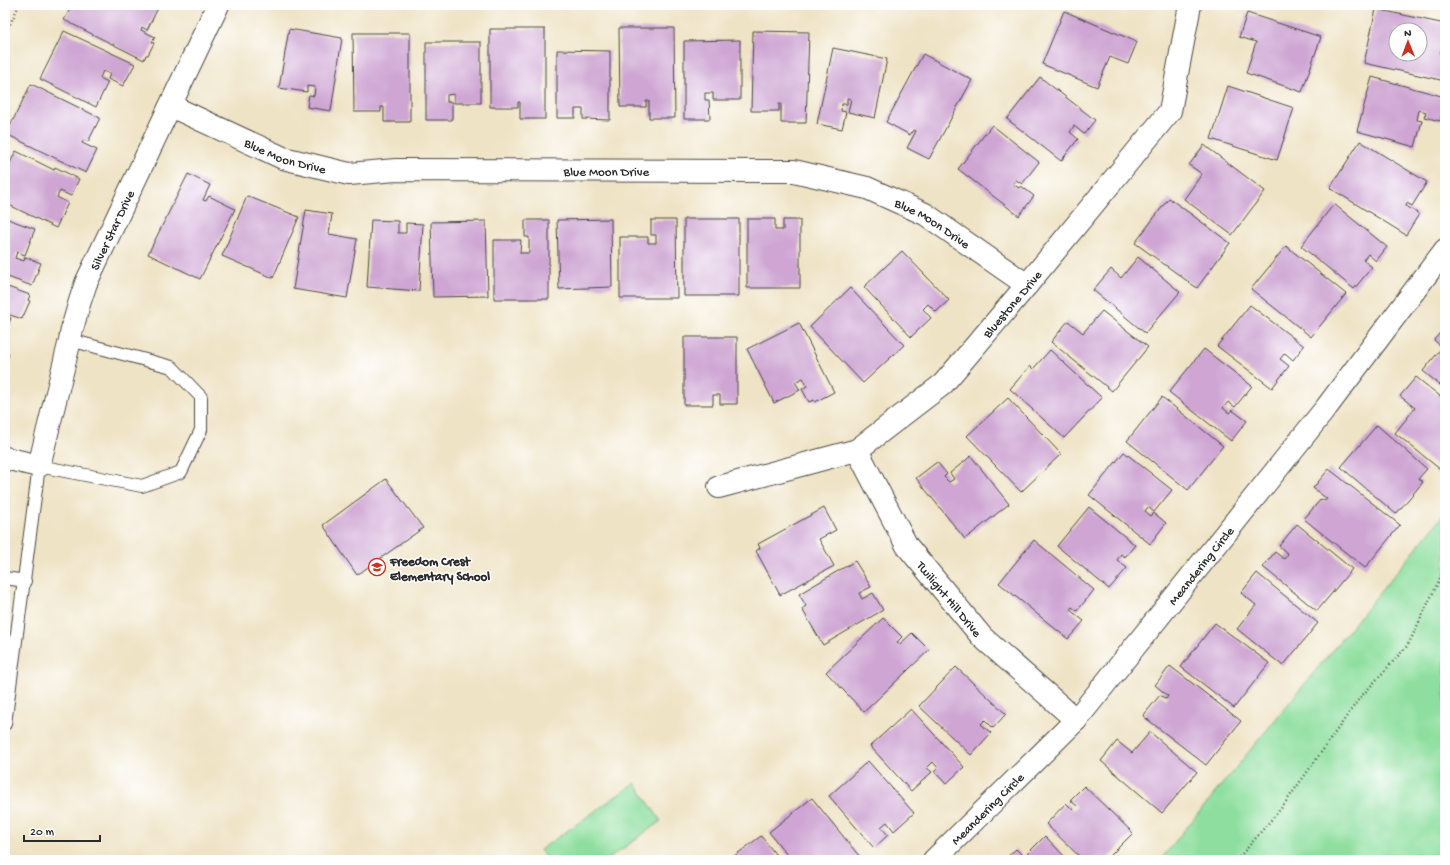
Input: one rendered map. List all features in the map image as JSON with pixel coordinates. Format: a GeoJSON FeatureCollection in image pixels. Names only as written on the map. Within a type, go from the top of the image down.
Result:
{"type":"FeatureCollection","features":[{"type":"Feature","properties":{"kind":"street","name":"Silver Star Drive"},"geometry":{"type":"LineString","coordinates":[[39,466],[72,329],[86,283],[218,5]]}},
{"type":"Feature","properties":{"kind":"street","name":"Bluestone Drive"},"geometry":{"type":"LineString","coordinates":[[719,487],[857,450],[944,384],[1027,286],[1170,111],[1190,5]]}},
{"type":"Feature","properties":{"kind":"street","name":"Blue Moon Drive"},"geometry":{"type":"LineString","coordinates":[[171,106],[283,158],[349,174],[396,170],[794,171],[867,188],[925,214],[1027,286]]}},
{"type":"Feature","properties":{"kind":"street","name":"Meandering Circle"},"geometry":{"type":"LineString","coordinates":[[934,860],[1076,720],[1326,408],[1445,250]]}},
{"type":"Feature","properties":{"kind":"street","name":"Twilight Hill Drive"},"geometry":{"type":"LineString","coordinates":[[857,450],[907,546],[982,637],[1076,720]]}},
{"type":"Feature","properties":{"kind":"street"},"geometry":{"type":"LineString","coordinates":[[5,458],[39,466]]}},
{"type":"Feature","properties":{"kind":"lane"},"geometry":{"type":"LineString","coordinates":[[5,724],[39,466],[142,486],[181,472],[202,430],[201,397],[172,367],[70,340]]}},
{"type":"Feature","properties":{"kind":"lane"},"geometry":{"type":"LineString","coordinates":[[5,578],[25,581]]}},
{"type":"Feature","properties":{"kind":"path"},"geometry":{"type":"LineString","coordinates":[[5,35],[20,5]]}},
{"type":"Feature","properties":{"kind":"path"},"geometry":{"type":"LineString","coordinates":[[1237,860],[1283,806],[1359,699],[1408,645],[1445,568]]}},
{"type":"Feature","properties":{"kind":"green space"},"geometry":{"type":"Polygon","coordinates":[[[1445,513],[1445,860],[1160,860],[1445,513]]]}},
{"type":"Feature","properties":{"kind":"green space"},"geometry":{"type":"Polygon","coordinates":[[[635,783],[661,821],[607,860],[547,860],[540,850],[635,783]]]}},
{"type":"Feature","properties":{"kind":"building"},"geometry":{"type":"Polygon","coordinates":[[[72,5],[159,6],[147,30],[142,27],[141,30],[155,37],[152,42],[154,43],[148,55],[146,55],[144,60],[64,20],[72,5]]]}},
{"type":"Feature","properties":{"kind":"building"},"geometry":{"type":"Polygon","coordinates":[[[1376,9],[1445,24],[1445,51],[1441,50],[1440,54],[1445,55],[1445,81],[1364,63],[1376,9]]]}},
{"type":"Feature","properties":{"kind":"building"},"geometry":{"type":"Polygon","coordinates":[[[1064,11],[1137,42],[1128,64],[1110,57],[1097,87],[1042,64],[1064,11]]]}},
{"type":"Feature","properties":{"kind":"building"},"geometry":{"type":"Polygon","coordinates":[[[1247,13],[1321,37],[1302,92],[1246,73],[1256,42],[1239,37],[1247,13]]]}},
{"type":"Feature","properties":{"kind":"building"},"geometry":{"type":"Polygon","coordinates":[[[619,28],[674,28],[675,118],[649,118],[649,101],[646,101],[646,107],[620,107],[619,28]]]}},
{"type":"Feature","properties":{"kind":"building"},"geometry":{"type":"Polygon","coordinates":[[[289,29],[342,38],[331,111],[307,107],[309,95],[314,96],[315,87],[307,86],[307,92],[279,88],[289,29]]]}},
{"type":"Feature","properties":{"kind":"building"},"geometry":{"type":"Polygon","coordinates":[[[490,29],[545,29],[545,119],[520,119],[520,102],[518,102],[518,107],[490,107],[490,29]]]}},
{"type":"Feature","properties":{"kind":"building"},"geometry":{"type":"Polygon","coordinates":[[[64,31],[135,64],[123,86],[108,79],[110,74],[103,71],[100,78],[108,82],[96,107],[40,79],[64,31]]]}},
{"type":"Feature","properties":{"kind":"building"},"geometry":{"type":"Polygon","coordinates":[[[753,31],[809,32],[806,123],[781,123],[781,104],[779,104],[779,111],[751,111],[753,31]]]}},
{"type":"Feature","properties":{"kind":"building"},"geometry":{"type":"Polygon","coordinates":[[[353,33],[410,33],[410,122],[384,122],[384,107],[381,107],[381,112],[354,112],[353,33]]]}},
{"type":"Feature","properties":{"kind":"building"},"geometry":{"type":"Polygon","coordinates":[[[740,40],[740,100],[713,100],[713,93],[705,93],[705,100],[709,100],[710,119],[684,119],[684,41],[740,40]]]}},
{"type":"Feature","properties":{"kind":"building"},"geometry":{"type":"Polygon","coordinates":[[[426,42],[481,42],[481,103],[454,103],[454,94],[447,95],[447,102],[452,102],[452,120],[426,120],[426,42]]]}},
{"type":"Feature","properties":{"kind":"building"},"geometry":{"type":"Polygon","coordinates":[[[833,48],[887,59],[875,118],[848,112],[851,99],[847,98],[847,104],[842,104],[841,111],[846,112],[842,129],[817,124],[833,48]]]}},
{"type":"Feature","properties":{"kind":"building"},"geometry":{"type":"Polygon","coordinates":[[[557,50],[610,51],[610,120],[583,119],[583,109],[575,109],[575,118],[557,118],[557,50]]]}},
{"type":"Feature","properties":{"kind":"building"},"geometry":{"type":"Polygon","coordinates":[[[923,54],[972,80],[929,159],[907,148],[916,131],[913,130],[910,135],[886,122],[923,54]]]}},
{"type":"Feature","properties":{"kind":"building"},"geometry":{"type":"Polygon","coordinates":[[[1040,77],[1095,120],[1084,134],[1074,126],[1070,132],[1078,139],[1061,161],[1007,119],[1040,77]]]}},
{"type":"Feature","properties":{"kind":"building"},"geometry":{"type":"Polygon","coordinates":[[[1372,77],[1445,97],[1445,103],[1440,121],[1424,117],[1426,112],[1419,110],[1417,120],[1422,121],[1415,147],[1357,131],[1372,77]]]}},
{"type":"Feature","properties":{"kind":"building"},"geometry":{"type":"Polygon","coordinates":[[[31,84],[100,118],[88,142],[84,140],[82,143],[97,150],[86,173],[6,134],[31,84]]]}},
{"type":"Feature","properties":{"kind":"building"},"geometry":{"type":"Polygon","coordinates":[[[1228,86],[1294,108],[1277,160],[1211,139],[1228,86]]]}},
{"type":"Feature","properties":{"kind":"building"},"geometry":{"type":"Polygon","coordinates":[[[992,125],[1039,162],[1022,184],[1016,180],[1013,184],[1019,188],[1021,186],[1034,196],[1019,216],[958,169],[992,125]]]}},
{"type":"Feature","properties":{"kind":"building"},"geometry":{"type":"Polygon","coordinates":[[[1360,141],[1427,182],[1412,206],[1407,203],[1406,206],[1419,214],[1406,235],[1330,188],[1360,141]]]}},
{"type":"Feature","properties":{"kind":"building"},"geometry":{"type":"Polygon","coordinates":[[[1204,145],[1265,191],[1232,235],[1184,199],[1202,174],[1189,165],[1204,145]]]}},
{"type":"Feature","properties":{"kind":"building"},"geometry":{"type":"Polygon","coordinates":[[[16,151],[54,170],[55,167],[79,179],[71,196],[60,191],[57,197],[68,203],[56,228],[5,203],[5,173],[16,151]]]}},
{"type":"Feature","properties":{"kind":"building"},"geometry":{"type":"Polygon","coordinates":[[[188,174],[210,185],[203,200],[206,201],[209,196],[235,209],[200,279],[148,254],[188,174]]]}},
{"type":"Feature","properties":{"kind":"building"},"geometry":{"type":"Polygon","coordinates":[[[247,196],[299,217],[273,278],[222,256],[247,196]]]}},
{"type":"Feature","properties":{"kind":"building"},"geometry":{"type":"Polygon","coordinates":[[[1169,198],[1230,243],[1197,288],[1135,243],[1169,198]]]}},
{"type":"Feature","properties":{"kind":"building"},"geometry":{"type":"Polygon","coordinates":[[[1334,204],[1387,247],[1376,261],[1368,254],[1363,260],[1372,267],[1354,289],[1301,246],[1334,204]]]}},
{"type":"Feature","properties":{"kind":"building"},"geometry":{"type":"Polygon","coordinates":[[[306,210],[332,214],[329,234],[357,239],[347,298],[293,289],[306,210]]]}},
{"type":"Feature","properties":{"kind":"building"},"geometry":{"type":"Polygon","coordinates":[[[5,218],[35,229],[25,255],[17,252],[15,258],[24,261],[25,257],[41,263],[32,286],[5,276],[5,218]]]}},
{"type":"Feature","properties":{"kind":"building"},"geometry":{"type":"Polygon","coordinates":[[[611,219],[612,287],[559,289],[557,220],[611,219]]]}},
{"type":"Feature","properties":{"kind":"building"},"geometry":{"type":"Polygon","coordinates":[[[684,219],[739,219],[739,296],[684,296],[684,219]]]}},
{"type":"Feature","properties":{"kind":"building"},"geometry":{"type":"Polygon","coordinates":[[[747,219],[775,219],[775,230],[783,230],[783,220],[800,220],[800,288],[747,288],[747,219]]]}},
{"type":"Feature","properties":{"kind":"building"},"geometry":{"type":"Polygon","coordinates":[[[371,220],[398,221],[398,233],[406,233],[406,223],[423,224],[419,291],[367,287],[371,220]]]}},
{"type":"Feature","properties":{"kind":"building"},"geometry":{"type":"Polygon","coordinates":[[[525,220],[549,220],[549,299],[494,299],[494,240],[521,240],[520,253],[529,253],[529,237],[525,237],[525,220]]]}},
{"type":"Feature","properties":{"kind":"building"},"geometry":{"type":"Polygon","coordinates":[[[651,220],[676,220],[677,298],[620,298],[620,237],[648,237],[648,243],[656,243],[656,235],[651,235],[651,220]]]}},
{"type":"Feature","properties":{"kind":"building"},"geometry":{"type":"Polygon","coordinates":[[[486,221],[488,296],[433,297],[431,222],[486,221]]]}},
{"type":"Feature","properties":{"kind":"building"},"geometry":{"type":"Polygon","coordinates":[[[1286,246],[1346,294],[1311,337],[1251,289],[1286,246]]]}},
{"type":"Feature","properties":{"kind":"building"},"geometry":{"type":"Polygon","coordinates":[[[902,251],[949,300],[936,312],[928,304],[923,309],[931,318],[911,337],[864,287],[902,251]]]}},
{"type":"Feature","properties":{"kind":"building"},"geometry":{"type":"Polygon","coordinates":[[[1138,257],[1180,292],[1145,333],[1093,290],[1111,269],[1121,278],[1138,257]]]}},
{"type":"Feature","properties":{"kind":"building"},"geometry":{"type":"Polygon","coordinates":[[[5,286],[30,295],[28,300],[30,301],[22,319],[7,314],[6,316],[11,318],[5,334],[5,286]]]}},
{"type":"Feature","properties":{"kind":"building"},"geometry":{"type":"Polygon","coordinates":[[[850,288],[904,345],[863,383],[810,327],[850,288]]]}},
{"type":"Feature","properties":{"kind":"building"},"geometry":{"type":"Polygon","coordinates":[[[1250,305],[1304,346],[1293,360],[1285,353],[1280,359],[1289,366],[1272,388],[1217,346],[1250,305]]]}},
{"type":"Feature","properties":{"kind":"building"},"geometry":{"type":"Polygon","coordinates":[[[1102,311],[1148,347],[1112,391],[1051,342],[1068,321],[1083,333],[1102,311]]]}},
{"type":"Feature","properties":{"kind":"building"},"geometry":{"type":"Polygon","coordinates":[[[799,323],[834,392],[815,402],[814,400],[809,402],[802,389],[807,386],[803,378],[795,382],[800,390],[774,403],[747,349],[799,323]]]}},
{"type":"Feature","properties":{"kind":"building"},"geometry":{"type":"Polygon","coordinates":[[[1445,327],[1445,350],[1434,340],[1445,327]]]}},
{"type":"Feature","properties":{"kind":"building"},"geometry":{"type":"Polygon","coordinates":[[[684,337],[737,337],[737,404],[720,404],[720,395],[713,395],[713,405],[684,405],[684,337]]]}},
{"type":"Feature","properties":{"kind":"building"},"geometry":{"type":"Polygon","coordinates":[[[1204,349],[1252,386],[1235,407],[1228,402],[1223,408],[1229,413],[1232,410],[1247,421],[1231,441],[1169,392],[1204,349]]]}},
{"type":"Feature","properties":{"kind":"building"},"geometry":{"type":"Polygon","coordinates":[[[1050,350],[1102,398],[1064,438],[1010,389],[1030,366],[1033,369],[1050,350]]]}},
{"type":"Feature","properties":{"kind":"building"},"geometry":{"type":"Polygon","coordinates":[[[1440,350],[1445,354],[1445,389],[1423,371],[1440,350]]]}},
{"type":"Feature","properties":{"kind":"building"},"geometry":{"type":"Polygon","coordinates":[[[5,352],[9,353],[6,367],[5,367],[5,352]]]}},
{"type":"Feature","properties":{"kind":"building"},"geometry":{"type":"Polygon","coordinates":[[[1416,377],[1445,400],[1445,465],[1441,470],[1395,433],[1415,408],[1400,396],[1416,377]]]}},
{"type":"Feature","properties":{"kind":"building"},"geometry":{"type":"Polygon","coordinates":[[[1162,397],[1223,446],[1188,490],[1127,441],[1162,397]]]}},
{"type":"Feature","properties":{"kind":"building"},"geometry":{"type":"Polygon","coordinates":[[[1008,398],[1061,454],[1021,492],[967,436],[1008,398]]]}},
{"type":"Feature","properties":{"kind":"building"},"geometry":{"type":"Polygon","coordinates":[[[1377,425],[1427,469],[1418,479],[1423,482],[1396,514],[1341,467],[1377,425]]]}},
{"type":"Feature","properties":{"kind":"building"},"geometry":{"type":"Polygon","coordinates":[[[1124,452],[1172,490],[1154,512],[1148,507],[1145,511],[1151,516],[1154,513],[1166,523],[1150,544],[1089,495],[1124,452]]]}},
{"type":"Feature","properties":{"kind":"building"},"geometry":{"type":"Polygon","coordinates":[[[971,456],[1009,504],[965,539],[916,478],[937,462],[947,474],[944,477],[949,482],[954,479],[950,473],[971,456]]]}},
{"type":"Feature","properties":{"kind":"building"},"geometry":{"type":"Polygon","coordinates":[[[1329,469],[1400,525],[1365,568],[1304,519],[1321,499],[1325,501],[1327,499],[1313,488],[1329,469]]]}},
{"type":"Feature","properties":{"kind":"building"},"geometry":{"type":"Polygon","coordinates":[[[386,479],[423,528],[357,575],[323,525],[386,479]]]}},
{"type":"Feature","properties":{"kind":"building"},"geometry":{"type":"Polygon","coordinates":[[[1089,507],[1135,545],[1125,557],[1121,554],[1117,560],[1127,568],[1109,589],[1057,546],[1089,507]]]}},
{"type":"Feature","properties":{"kind":"building"},"geometry":{"type":"Polygon","coordinates":[[[824,508],[836,530],[819,539],[834,566],[780,595],[756,551],[760,548],[758,544],[824,508]]]}},
{"type":"Feature","properties":{"kind":"building"},"geometry":{"type":"Polygon","coordinates":[[[1297,524],[1352,569],[1317,611],[1263,567],[1275,552],[1284,559],[1288,554],[1279,546],[1297,524]]]}},
{"type":"Feature","properties":{"kind":"building"},"geometry":{"type":"Polygon","coordinates":[[[1034,540],[1094,590],[1077,611],[1072,607],[1070,610],[1084,621],[1068,639],[999,583],[1034,540]]]}},
{"type":"Feature","properties":{"kind":"building"},"geometry":{"type":"Polygon","coordinates":[[[855,561],[871,587],[859,593],[862,599],[873,593],[883,610],[823,645],[802,609],[806,606],[799,594],[855,561]]]}},
{"type":"Feature","properties":{"kind":"building"},"geometry":{"type":"Polygon","coordinates":[[[1257,573],[1318,623],[1283,666],[1237,629],[1256,605],[1241,593],[1257,573]]]}},
{"type":"Feature","properties":{"kind":"building"},"geometry":{"type":"Polygon","coordinates":[[[883,618],[902,637],[897,642],[900,644],[912,633],[929,650],[864,712],[826,672],[883,618]]]}},
{"type":"Feature","properties":{"kind":"building"},"geometry":{"type":"Polygon","coordinates":[[[1215,623],[1269,663],[1234,708],[1181,667],[1215,623]]]}},
{"type":"Feature","properties":{"kind":"building"},"geometry":{"type":"Polygon","coordinates":[[[1170,666],[1241,721],[1206,765],[1143,716],[1160,695],[1166,699],[1168,696],[1155,685],[1170,666]]]}},
{"type":"Feature","properties":{"kind":"building"},"geometry":{"type":"Polygon","coordinates":[[[956,667],[1006,714],[993,728],[985,720],[981,724],[991,733],[971,755],[919,706],[956,667]]]}},
{"type":"Feature","properties":{"kind":"building"},"geometry":{"type":"Polygon","coordinates":[[[911,709],[964,767],[946,784],[934,771],[938,768],[933,762],[927,768],[932,772],[911,791],[870,746],[911,709]]]}},
{"type":"Feature","properties":{"kind":"building"},"geometry":{"type":"Polygon","coordinates":[[[1150,732],[1197,772],[1162,813],[1101,761],[1117,741],[1132,753],[1150,732]]]}},
{"type":"Feature","properties":{"kind":"building"},"geometry":{"type":"Polygon","coordinates":[[[868,761],[914,813],[894,831],[887,822],[881,827],[888,835],[874,848],[829,796],[868,761]]]}},
{"type":"Feature","properties":{"kind":"building"},"geometry":{"type":"Polygon","coordinates":[[[1084,786],[1133,833],[1106,860],[1083,860],[1046,824],[1066,803],[1073,810],[1077,806],[1070,800],[1084,786]]]}},
{"type":"Feature","properties":{"kind":"building"},"geometry":{"type":"Polygon","coordinates":[[[812,798],[860,857],[857,860],[791,860],[769,832],[812,798]]]}},
{"type":"Feature","properties":{"kind":"building"},"geometry":{"type":"Polygon","coordinates":[[[761,836],[780,860],[729,860],[761,836]]]}},
{"type":"Feature","properties":{"kind":"building"},"geometry":{"type":"Polygon","coordinates":[[[1045,836],[1068,860],[1028,860],[1029,859],[1026,855],[1045,836]]]}},
{"type":"Feature","properties":{"kind":"building"},"geometry":{"type":"Polygon","coordinates":[[[1016,849],[1027,860],[1004,860],[1016,849]]]}},
{"type":"Feature","properties":{"kind":"place","name":"Freedom Crest Elementary School"},"geometry":{"type":"Point","coordinates":[377,567]}}]}
